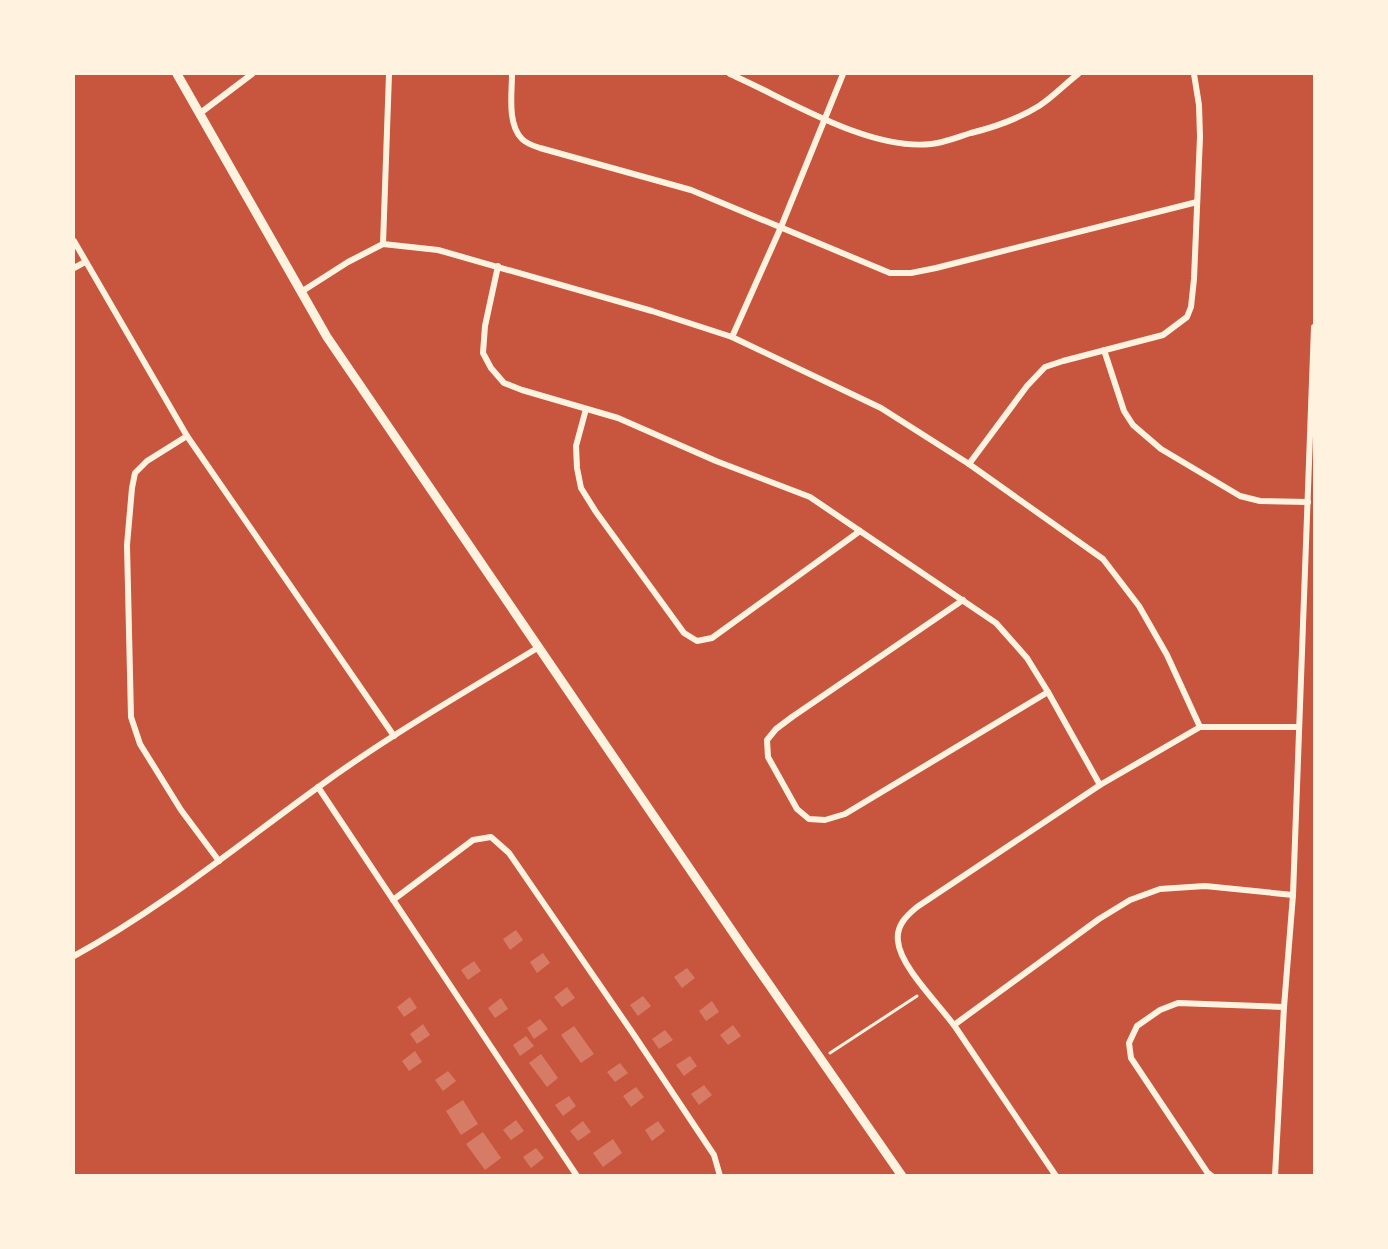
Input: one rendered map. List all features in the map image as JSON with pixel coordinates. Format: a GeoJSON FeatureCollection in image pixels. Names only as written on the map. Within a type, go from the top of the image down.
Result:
{"type":"FeatureCollection","features":[{"type":"Feature","properties":{"kind":"street"},"geometry":{"type":"LineString","coordinates":[[177,74],[327,337],[902,1176]]}},
{"type":"Feature","properties":{"kind":"street"},"geometry":{"type":"LineString","coordinates":[[199,114],[252,74]]}},
{"type":"Feature","properties":{"kind":"street"},"geometry":{"type":"LineString","coordinates":[[383,244],[388,74]]}},
{"type":"Feature","properties":{"kind":"street"},"geometry":{"type":"LineString","coordinates":[[512,74],[513,121],[517,134],[524,141],[540,148],[691,190],[890,273],[911,273],[1197,202]]}},
{"type":"Feature","properties":{"kind":"street"},"geometry":{"type":"LineString","coordinates":[[730,74],[826,119],[867,135],[904,144],[932,144],[1022,116],[1041,105],[1078,74]]}},
{"type":"Feature","properties":{"kind":"street"},"geometry":{"type":"LineString","coordinates":[[732,337],[781,227],[843,74]]}},
{"type":"Feature","properties":{"kind":"street"},"geometry":{"type":"LineString","coordinates":[[969,464],[1027,386],[1045,367],[1163,335],[1187,317],[1191,306],[1194,279],[1200,137],[1199,105],[1194,74]]}},
{"type":"Feature","properties":{"kind":"street"},"geometry":{"type":"LineString","coordinates":[[74,241],[187,436],[394,736]]}},
{"type":"Feature","properties":{"kind":"street"},"geometry":{"type":"LineString","coordinates":[[301,292],[348,262],[383,244],[438,250],[732,337],[881,408],[969,464],[1103,560],[1139,606],[1167,655],[1200,727]]}},
{"type":"Feature","properties":{"kind":"street"},"geometry":{"type":"LineString","coordinates":[[74,268],[85,262]]}},
{"type":"Feature","properties":{"kind":"street"},"geometry":{"type":"LineString","coordinates":[[498,266],[485,326],[483,353],[491,368],[504,383],[618,418],[716,461],[810,497],[963,600],[996,623],[1027,658],[1100,785]]}},
{"type":"Feature","properties":{"kind":"street"},"geometry":{"type":"LineString","coordinates":[[1275,1176],[1293,894],[1314,327]]}},
{"type":"Feature","properties":{"kind":"street"},"geometry":{"type":"LineString","coordinates":[[1104,350],[1124,411],[1133,425],[1161,449],[1240,496],[1260,501],[1308,502]]}},
{"type":"Feature","properties":{"kind":"street"},"geometry":{"type":"LineString","coordinates":[[586,409],[576,446],[581,488],[684,633],[697,640],[712,638],[860,531]]}},
{"type":"Feature","properties":{"kind":"street"},"geometry":{"type":"LineString","coordinates":[[187,436],[147,460],[135,473],[132,488],[127,544],[131,717],[140,744],[181,810],[219,861]]}},
{"type":"Feature","properties":{"kind":"street"},"geometry":{"type":"LineString","coordinates":[[963,600],[792,717],[776,729],[767,740],[768,757],[797,809],[809,819],[825,820],[845,814],[1048,692]]}},
{"type":"Feature","properties":{"kind":"street"},"geometry":{"type":"LineString","coordinates":[[74,956],[103,940],[219,861],[318,787],[394,736],[540,646]]}},
{"type":"Feature","properties":{"kind":"street"},"geometry":{"type":"LineString","coordinates":[[1056,1176],[954,1025],[900,954],[897,940],[898,930],[905,917],[1100,785],[1200,727],[1298,727]]}},
{"type":"Feature","properties":{"kind":"street"},"geometry":{"type":"LineString","coordinates":[[318,787],[577,1176]]}},
{"type":"Feature","properties":{"kind":"street"},"geometry":{"type":"LineString","coordinates":[[393,900],[473,840],[491,837],[509,854],[632,1032],[714,1155],[720,1176]]}},
{"type":"Feature","properties":{"kind":"street"},"geometry":{"type":"LineString","coordinates":[[954,1025],[1099,919],[1130,900],[1160,890],[1205,886],[1293,894]]}},
{"type":"Feature","properties":{"kind":"street"},"geometry":{"type":"LineString","coordinates":[[1212,1176],[1144,1080],[1131,1058],[1129,1043],[1137,1026],[1160,1010],[1178,1002],[1284,1007]]}},
{"type":"Feature","properties":{"kind":"path"},"geometry":{"type":"LineString","coordinates":[[821,1059],[926,990]]}},
{"type":"Feature","properties":{"kind":"building"},"geometry":{"type":"Polygon","coordinates":[[[516,930],[523,940],[510,950],[503,939],[516,930]]]}},
{"type":"Feature","properties":{"kind":"building"},"geometry":{"type":"Polygon","coordinates":[[[543,953],[550,963],[537,973],[530,962],[543,953]]]}},
{"type":"Feature","properties":{"kind":"building"},"geometry":{"type":"Polygon","coordinates":[[[474,961],[481,971],[468,980],[461,970],[474,961]]]}},
{"type":"Feature","properties":{"kind":"building"},"geometry":{"type":"Polygon","coordinates":[[[687,968],[695,978],[682,988],[674,977],[687,968]]]}},
{"type":"Feature","properties":{"kind":"building"},"geometry":{"type":"Polygon","coordinates":[[[567,987],[575,998],[562,1007],[554,997],[567,987]]]}},
{"type":"Feature","properties":{"kind":"building"},"geometry":{"type":"Polygon","coordinates":[[[643,996],[651,1006],[638,1016],[630,1005],[643,996]]]}},
{"type":"Feature","properties":{"kind":"building"},"geometry":{"type":"Polygon","coordinates":[[[410,997],[417,1008],[404,1017],[397,1007],[410,997]]]}},
{"type":"Feature","properties":{"kind":"building"},"geometry":{"type":"Polygon","coordinates":[[[501,998],[508,1009],[495,1018],[488,1008],[501,998]]]}},
{"type":"Feature","properties":{"kind":"building"},"geometry":{"type":"Polygon","coordinates":[[[712,1001],[719,1012],[706,1021],[699,1011],[712,1001]]]}},
{"type":"Feature","properties":{"kind":"building"},"geometry":{"type":"Polygon","coordinates":[[[540,1019],[548,1029],[534,1039],[527,1028],[540,1019]]]}},
{"type":"Feature","properties":{"kind":"building"},"geometry":{"type":"Polygon","coordinates":[[[423,1024],[430,1035],[417,1044],[410,1034],[423,1024]]]}},
{"type":"Feature","properties":{"kind":"building"},"geometry":{"type":"Polygon","coordinates":[[[733,1025],[741,1036],[728,1045],[720,1035],[733,1025]]]}},
{"type":"Feature","properties":{"kind":"building"},"geometry":{"type":"Polygon","coordinates":[[[574,1026],[594,1054],[581,1063],[561,1035],[574,1026]]]}},
{"type":"Feature","properties":{"kind":"building"},"geometry":{"type":"Polygon","coordinates":[[[665,1030],[673,1040],[659,1049],[652,1039],[665,1030]]]}},
{"type":"Feature","properties":{"kind":"building"},"geometry":{"type":"Polygon","coordinates":[[[526,1036],[534,1046],[520,1056],[513,1045],[526,1036]]]}},
{"type":"Feature","properties":{"kind":"building"},"geometry":{"type":"Polygon","coordinates":[[[415,1051],[422,1062],[409,1071],[402,1061],[415,1051]]]}},
{"type":"Feature","properties":{"kind":"building"},"geometry":{"type":"Polygon","coordinates":[[[541,1054],[558,1078],[547,1087],[529,1063],[541,1054]]]}},
{"type":"Feature","properties":{"kind":"building"},"geometry":{"type":"Polygon","coordinates":[[[690,1056],[697,1066],[684,1076],[676,1065],[690,1056]]]}},
{"type":"Feature","properties":{"kind":"building"},"geometry":{"type":"Polygon","coordinates":[[[620,1063],[628,1073],[615,1082],[607,1072],[620,1063]]]}},
{"type":"Feature","properties":{"kind":"building"},"geometry":{"type":"Polygon","coordinates":[[[448,1071],[456,1081],[443,1091],[435,1080],[448,1071]]]}},
{"type":"Feature","properties":{"kind":"building"},"geometry":{"type":"Polygon","coordinates":[[[704,1085],[712,1095],[699,1105],[691,1094],[704,1085]]]}},
{"type":"Feature","properties":{"kind":"building"},"geometry":{"type":"Polygon","coordinates":[[[636,1087],[644,1097],[631,1107],[623,1096],[636,1087]]]}},
{"type":"Feature","properties":{"kind":"building"},"geometry":{"type":"Polygon","coordinates":[[[569,1096],[576,1106],[563,1116],[555,1105],[569,1096]]]}},
{"type":"Feature","properties":{"kind":"building"},"geometry":{"type":"Polygon","coordinates":[[[463,1100],[478,1124],[461,1135],[446,1111],[463,1100]]]}},
{"type":"Feature","properties":{"kind":"building"},"geometry":{"type":"Polygon","coordinates":[[[516,1120],[524,1131],[511,1140],[503,1130],[516,1120]]]}},
{"type":"Feature","properties":{"kind":"building"},"geometry":{"type":"Polygon","coordinates":[[[583,1121],[591,1132],[578,1141],[570,1131],[583,1121]]]}},
{"type":"Feature","properties":{"kind":"building"},"geometry":{"type":"Polygon","coordinates":[[[658,1121],[665,1131],[652,1141],[645,1130],[658,1121]]]}},
{"type":"Feature","properties":{"kind":"building"},"geometry":{"type":"Polygon","coordinates":[[[483,1132],[501,1158],[485,1170],[466,1144],[483,1132]]]}},
{"type":"Feature","properties":{"kind":"building"},"geometry":{"type":"Polygon","coordinates":[[[613,1139],[622,1153],[603,1167],[593,1153],[613,1139]]]}},
{"type":"Feature","properties":{"kind":"building"},"geometry":{"type":"Polygon","coordinates":[[[536,1148],[544,1158],[531,1168],[523,1157],[536,1148]]]}}]}
